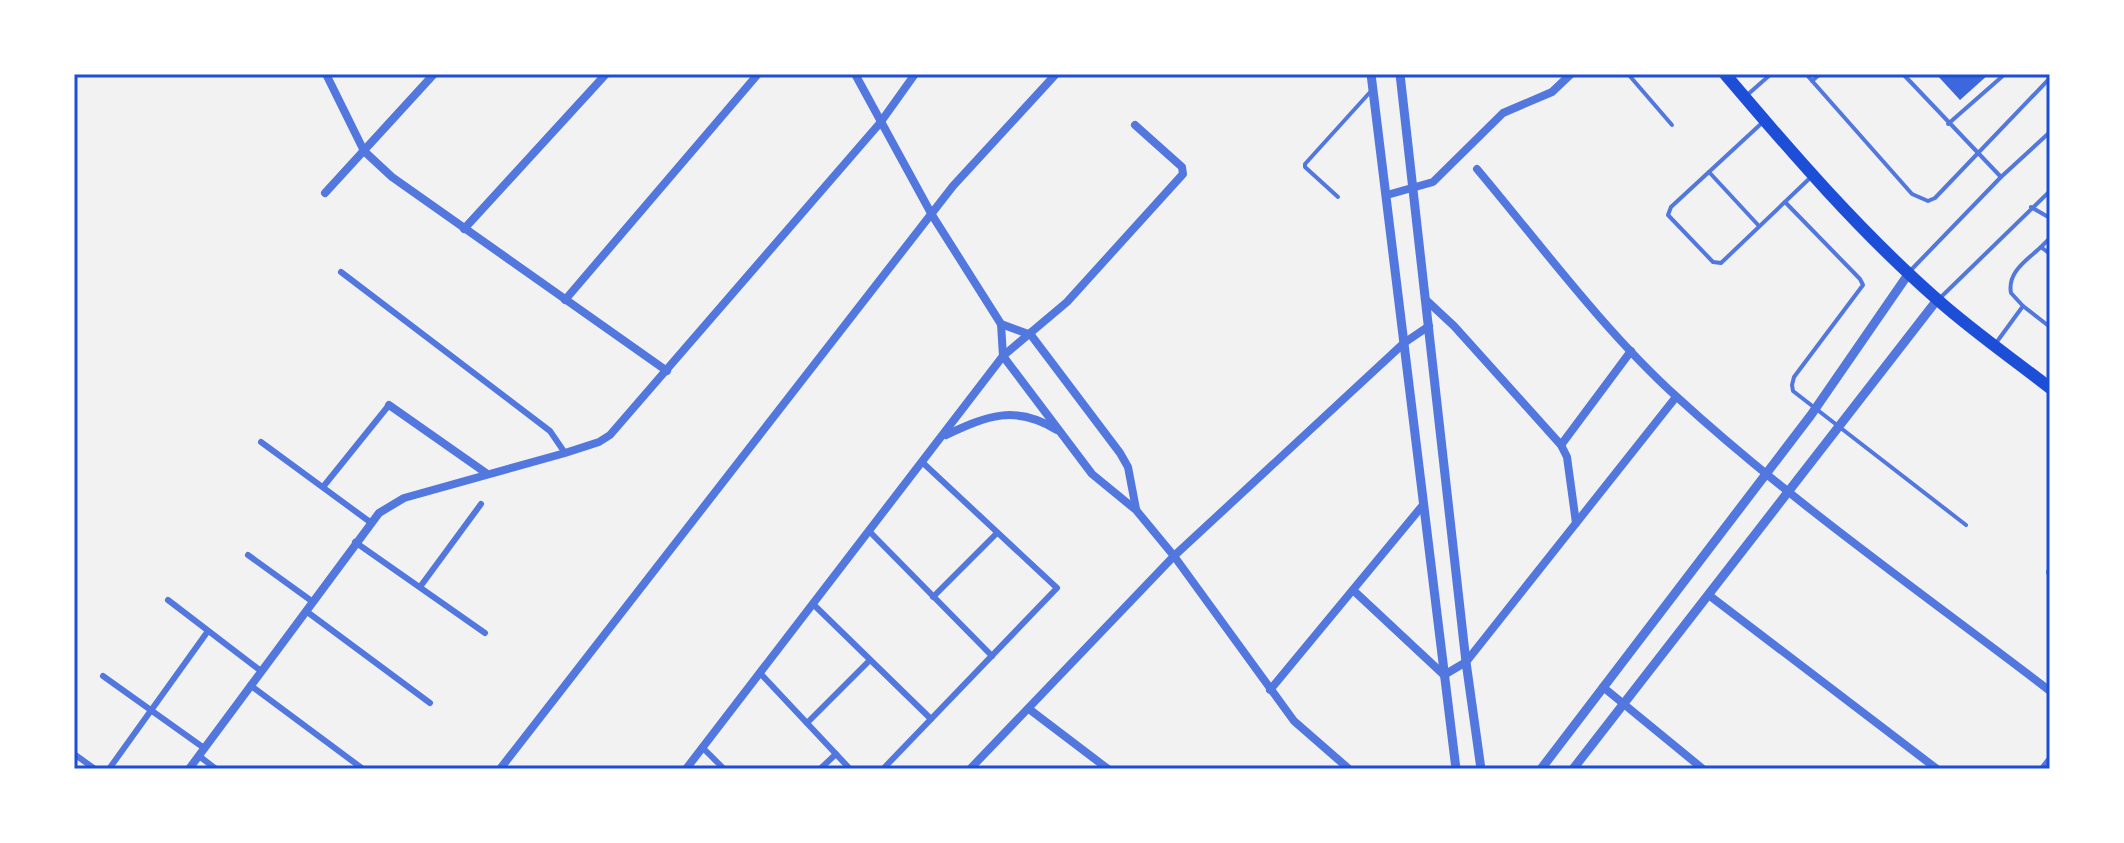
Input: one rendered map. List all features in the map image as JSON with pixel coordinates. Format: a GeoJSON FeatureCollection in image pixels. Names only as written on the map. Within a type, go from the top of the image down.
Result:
{"type":"FeatureCollection","features":[{"type":"Feature","properties":{"kind":"main road"},"geometry":{"type":"LineString","coordinates":[[1725,74],[1813,174],[1909,273],[1937,300],[2050,388]]}},
{"type":"Feature","properties":{"kind":"street"},"geometry":{"type":"LineString","coordinates":[[326,74],[364,151],[392,177],[667,371]]}},
{"type":"Feature","properties":{"kind":"street"},"geometry":{"type":"LineString","coordinates":[[325,193],[434,74]]}},
{"type":"Feature","properties":{"kind":"street"},"geometry":{"type":"LineString","coordinates":[[464,229],[606,74]]}},
{"type":"Feature","properties":{"kind":"street"},"geometry":{"type":"LineString","coordinates":[[565,300],[758,74]]}},
{"type":"Feature","properties":{"kind":"street"},"geometry":{"type":"LineString","coordinates":[[855,74],[932,215],[1001,324],[1003,356],[1092,474],[1136,510],[1174,556],[1270,690],[1305,733],[1349,769]]}},
{"type":"Feature","properties":{"kind":"street"},"geometry":{"type":"LineString","coordinates":[[189,769],[370,522],[390,504],[404,498],[565,453],[599,442],[610,435],[880,123],[915,74]]}},
{"type":"Feature","properties":{"kind":"street"},"geometry":{"type":"LineString","coordinates":[[500,769],[968,168],[1056,74]]}},
{"type":"Feature","properties":{"kind":"street"},"geometry":{"type":"LineString","coordinates":[[1371,74],[1456,769]]}},
{"type":"Feature","properties":{"kind":"street"},"geometry":{"type":"LineString","coordinates":[[1400,74],[1466,662],[1481,769]]}},
{"type":"Feature","properties":{"kind":"street"},"geometry":{"type":"LineString","coordinates":[[1387,195],[1433,182],[1503,113],[1552,92],[1571,74]]}},
{"type":"Feature","properties":{"kind":"street"},"geometry":{"type":"LineString","coordinates":[[686,769],[1003,356],[1067,302],[1183,174],[1182,167],[1135,125]]}},
{"type":"Feature","properties":{"kind":"street"},"geometry":{"type":"LineString","coordinates":[[1477,169],[1631,351],[1676,397],[1766,474],[2050,691]]}},
{"type":"Feature","properties":{"kind":"street"},"geometry":{"type":"LineString","coordinates":[[341,272],[550,431],[565,453]]}},
{"type":"Feature","properties":{"kind":"street"},"geometry":{"type":"LineString","coordinates":[[1541,769],[1815,408],[1909,273]]}},
{"type":"Feature","properties":{"kind":"street"},"geometry":{"type":"LineString","coordinates":[[1425,299],[1454,326],[1561,445],[1567,457],[1576,523]]}},
{"type":"Feature","properties":{"kind":"street"},"geometry":{"type":"LineString","coordinates":[[1573,769],[1937,300]]}},
{"type":"Feature","properties":{"kind":"street"},"geometry":{"type":"LineString","coordinates":[[1001,324],[1031,335],[1120,453],[1128,467],[1136,510]]}},
{"type":"Feature","properties":{"kind":"street"},"geometry":{"type":"LineString","coordinates":[[970,769],[1174,556],[1404,343],[1429,326]]}},
{"type":"Feature","properties":{"kind":"street"},"geometry":{"type":"LineString","coordinates":[[1561,445],[1631,351]]}},
{"type":"Feature","properties":{"kind":"street"},"geometry":{"type":"LineString","coordinates":[[1444,675],[1466,662],[1676,397]]}},
{"type":"Feature","properties":{"kind":"street"},"geometry":{"type":"LineString","coordinates":[[323,487],[389,405],[486,473]]}},
{"type":"Feature","properties":{"kind":"street"},"geometry":{"type":"LineString","coordinates":[[942,437],[983,418],[1003,414],[1026,416],[1061,433]]}},
{"type":"Feature","properties":{"kind":"street"},"geometry":{"type":"LineString","coordinates":[[261,442],[370,522]]}},
{"type":"Feature","properties":{"kind":"street"},"geometry":{"type":"LineString","coordinates":[[883,769],[1057,588],[922,462]]}},
{"type":"Feature","properties":{"kind":"street"},"geometry":{"type":"LineString","coordinates":[[420,587],[481,504]]}},
{"type":"Feature","properties":{"kind":"street"},"geometry":{"type":"LineString","coordinates":[[1270,690],[1423,505]]}},
{"type":"Feature","properties":{"kind":"street"},"geometry":{"type":"LineString","coordinates":[[869,531],[992,656]]}},
{"type":"Feature","properties":{"kind":"street"},"geometry":{"type":"LineString","coordinates":[[933,597],[997,533]]}},
{"type":"Feature","properties":{"kind":"street"},"geometry":{"type":"LineString","coordinates":[[355,542],[485,633]]}},
{"type":"Feature","properties":{"kind":"street"},"geometry":{"type":"LineString","coordinates":[[248,555],[313,602]]}},
{"type":"Feature","properties":{"kind":"street"},"geometry":{"type":"LineString","coordinates":[[1353,590],[1444,675]]}},
{"type":"Feature","properties":{"kind":"street"},"geometry":{"type":"LineString","coordinates":[[1710,596],[1937,769]]}},
{"type":"Feature","properties":{"kind":"street"},"geometry":{"type":"LineString","coordinates":[[168,600],[261,671]]}},
{"type":"Feature","properties":{"kind":"street"},"geometry":{"type":"LineString","coordinates":[[813,604],[931,719]]}},
{"type":"Feature","properties":{"kind":"street"},"geometry":{"type":"LineString","coordinates":[[306,611],[430,703]]}},
{"type":"Feature","properties":{"kind":"street"},"geometry":{"type":"LineString","coordinates":[[109,769],[208,631]]}},
{"type":"Feature","properties":{"kind":"street"},"geometry":{"type":"LineString","coordinates":[[807,723],[870,660]]}},
{"type":"Feature","properties":{"kind":"street"},"geometry":{"type":"LineString","coordinates":[[760,673],[850,769]]}},
{"type":"Feature","properties":{"kind":"street"},"geometry":{"type":"LineString","coordinates":[[103,676],[151,710],[201,752],[216,769]]}},
{"type":"Feature","properties":{"kind":"street"},"geometry":{"type":"LineString","coordinates":[[250,685],[363,769]]}},
{"type":"Feature","properties":{"kind":"street"},"geometry":{"type":"LineString","coordinates":[[1603,687],[1703,769]]}},
{"type":"Feature","properties":{"kind":"street"},"geometry":{"type":"LineString","coordinates":[[1029,709],[1108,769]]}},
{"type":"Feature","properties":{"kind":"street"},"geometry":{"type":"LineString","coordinates":[[702,747],[724,769]]}},
{"type":"Feature","properties":{"kind":"street"},"geometry":{"type":"LineString","coordinates":[[74,754],[95,769]]}},
{"type":"Feature","properties":{"kind":"street"},"geometry":{"type":"LineString","coordinates":[[820,769],[836,754]]}},
{"type":"Feature","properties":{"kind":"street"},"geometry":{"type":"LineString","coordinates":[[2043,769],[2050,760]]}},
{"type":"Feature","properties":{"kind":"lane"},"geometry":{"type":"LineString","coordinates":[[1628,74],[1672,125]]}},
{"type":"Feature","properties":{"kind":"lane"},"geometry":{"type":"LineString","coordinates":[[1745,97],[1771,74]]}},
{"type":"Feature","properties":{"kind":"lane"},"geometry":{"type":"LineString","coordinates":[[1806,74],[1916,198],[1928,201],[1935,198],[2050,78]]}},
{"type":"Feature","properties":{"kind":"lane"},"geometry":{"type":"LineString","coordinates":[[1812,81],[1820,74]]}},
{"type":"Feature","properties":{"kind":"lane"},"geometry":{"type":"LineString","coordinates":[[1903,74],[2001,177]]}},
{"type":"Feature","properties":{"kind":"lane"},"geometry":{"type":"LineString","coordinates":[[1948,124],[2005,74]]}},
{"type":"Feature","properties":{"kind":"lane"},"geometry":{"type":"LineString","coordinates":[[1338,197],[1305,164],[1373,88]]}},
{"type":"Feature","properties":{"kind":"lane"},"geometry":{"type":"LineString","coordinates":[[1765,121],[1671,207],[1668,215],[1718,264],[1813,174]]}},
{"type":"Feature","properties":{"kind":"lane"},"geometry":{"type":"LineString","coordinates":[[1909,273],[2001,177],[2050,132]]}},
{"type":"Feature","properties":{"kind":"lane"},"geometry":{"type":"LineString","coordinates":[[1709,172],[1759,227]]}},
{"type":"Feature","properties":{"kind":"lane"},"geometry":{"type":"LineString","coordinates":[[1937,300],[2050,191]]}},
{"type":"Feature","properties":{"kind":"lane"},"geometry":{"type":"LineString","coordinates":[[1785,202],[1863,285],[1794,377],[1793,391],[1966,525]]}},
{"type":"Feature","properties":{"kind":"lane"},"geometry":{"type":"LineString","coordinates":[[2031,207],[2050,218]]}},
{"type":"Feature","properties":{"kind":"lane"},"geometry":{"type":"LineString","coordinates":[[2050,238],[2011,279],[2011,293],[2050,327]]}},
{"type":"Feature","properties":{"kind":"lane"},"geometry":{"type":"LineString","coordinates":[[2041,247],[2050,254]]}},
{"type":"Feature","properties":{"kind":"lane"},"geometry":{"type":"LineString","coordinates":[[1994,345],[2023,306]]}},
{"type":"Feature","properties":{"kind":"lane"},"geometry":{"type":"LineString","coordinates":[[2050,567],[2050,578]]}},
{"type":"Feature","properties":{"kind":"building"},"geometry":{"type":"Polygon","coordinates":[[[1936,74],[1989,74],[1960,100],[1936,74]]]}}]}
